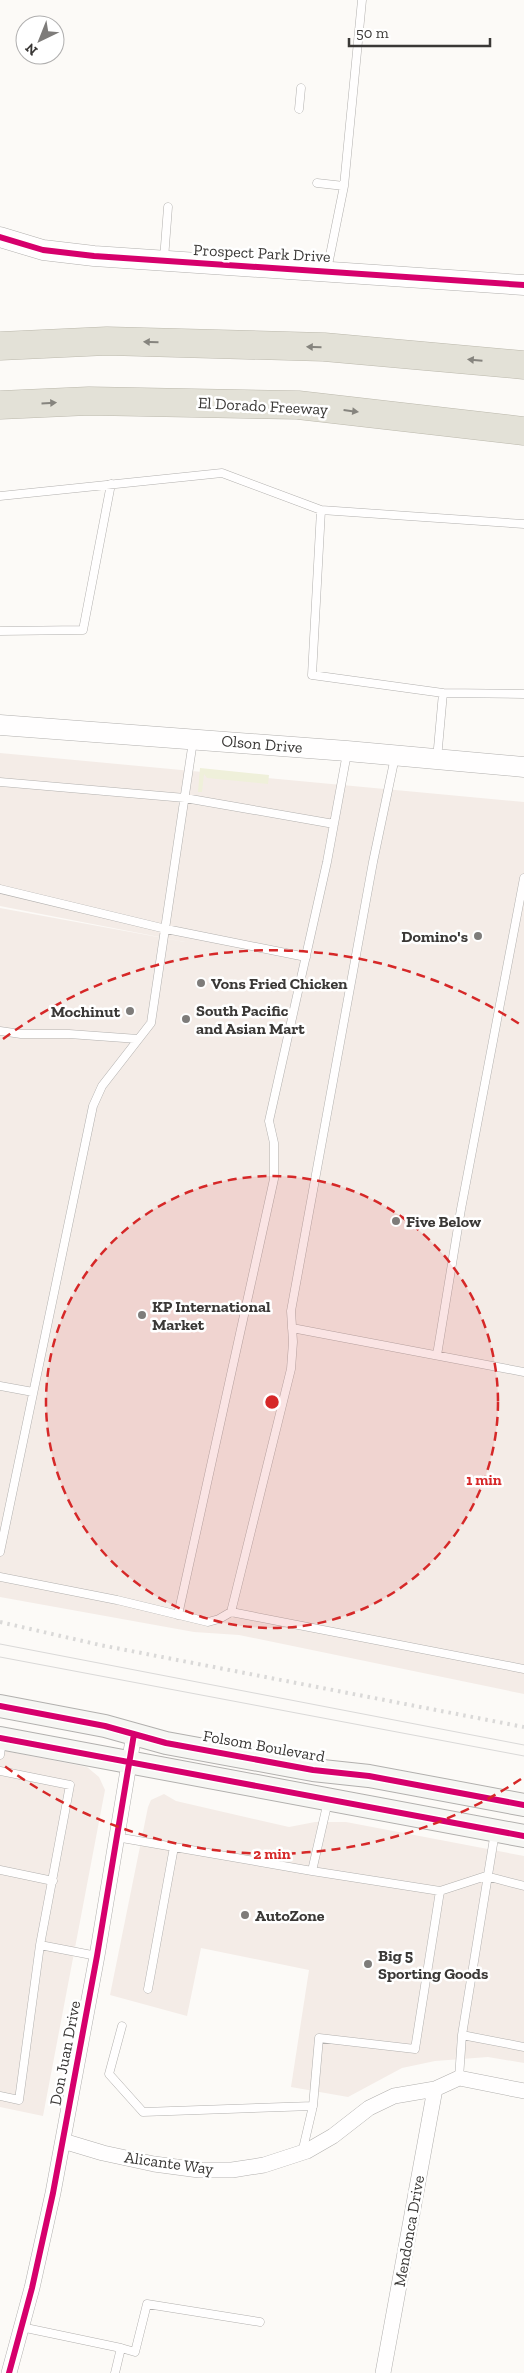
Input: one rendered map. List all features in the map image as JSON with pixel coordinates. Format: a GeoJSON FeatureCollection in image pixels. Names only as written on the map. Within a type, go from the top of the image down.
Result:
{"type":"FeatureCollection","features":[{"type":"Feature","properties":{"kind":"highway"},"geometry":{"type":"LineString","coordinates":[[0,346],[107,341],[324,347],[524,365]]}},
{"type":"Feature","properties":{"kind":"highway","name":"El Dorado Freeway"},"geometry":{"type":"LineString","coordinates":[[0,406],[89,401],[298,405],[524,431]]}},
{"type":"Feature","properties":{"kind":"main road","name":"Folsom Boulevard"},"geometry":{"type":"LineString","coordinates":[[0,1706],[105,1726],[166,1742],[313,1770],[369,1776],[524,1805]]}},
{"type":"Feature","properties":{"kind":"main road"},"geometry":{"type":"LineString","coordinates":[[1,1744],[130,1762],[524,1836]]}},
{"type":"Feature","properties":{"kind":"street","name":"Prospect Park Drive"},"geometry":{"type":"LineString","coordinates":[[0,236],[43,250],[164,261],[327,270],[524,285]]}},
{"type":"Feature","properties":{"kind":"street","name":"Olson Drive"},"geometry":{"type":"LineString","coordinates":[[0,725],[348,751],[524,767]]}},
{"type":"Feature","properties":{"kind":"street","name":"Don Juan Drive"},"geometry":{"type":"LineString","coordinates":[[8,2373],[32,2288],[62,2141],[97,1956],[134,1734]]}},
{"type":"Feature","properties":{"kind":"street","name":"Alicante Way"},"geometry":{"type":"LineString","coordinates":[[62,2141],[111,2155],[199,2170],[232,2170],[264,2165],[302,2153],[333,2136],[368,2108],[394,2096],[435,2089],[459,2078]]}},
{"type":"Feature","properties":{"kind":"street"},"geometry":{"type":"LineString","coordinates":[[459,2078],[524,2091]]}},
{"type":"Feature","properties":{"kind":"street","name":"Mendonca Drive"},"geometry":{"type":"LineString","coordinates":[[383,2373],[435,2089]]}},
{"type":"Feature","properties":{"kind":"lane"},"geometry":{"type":"LineString","coordinates":[[327,270],[344,186],[362,0]]}},
{"type":"Feature","properties":{"kind":"lane"},"geometry":{"type":"LineString","coordinates":[[299,109],[301,88]]}},
{"type":"Feature","properties":{"kind":"lane"},"geometry":{"type":"LineString","coordinates":[[317,183],[344,186]]}},
{"type":"Feature","properties":{"kind":"lane"},"geometry":{"type":"LineString","coordinates":[[164,261],[168,208]]}},
{"type":"Feature","properties":{"kind":"lane"},"geometry":{"type":"LineString","coordinates":[[0,496],[222,473],[321,510],[524,524]]}},
{"type":"Feature","properties":{"kind":"lane"},"geometry":{"type":"LineString","coordinates":[[0,630],[83,630],[111,484]]}},
{"type":"Feature","properties":{"kind":"lane"},"geometry":{"type":"LineString","coordinates":[[321,510],[312,676],[443,693],[524,694]]}},
{"type":"Feature","properties":{"kind":"lane"},"geometry":{"type":"LineString","coordinates":[[437,759],[443,693]]}},
{"type":"Feature","properties":{"kind":"lane"},"geometry":{"type":"LineString","coordinates":[[0,1552],[93,1106],[102,1086],[150,1024],[166,929],[193,739]]}},
{"type":"Feature","properties":{"kind":"lane"},"geometry":{"type":"LineString","coordinates":[[178,1615],[274,1179],[274,1143],[269,1121],[306,957],[348,751]]}},
{"type":"Feature","properties":{"kind":"lane"},"geometry":{"type":"LineString","coordinates":[[0,1577],[117,1600],[208,1622],[219,1620],[231,1612],[291,1369],[291,1311],[373,862],[395,755]]}},
{"type":"Feature","properties":{"kind":"lane"},"geometry":{"type":"LineString","coordinates":[[0,782],[185,798],[334,824]]}},
{"type":"Feature","properties":{"kind":"lane"},"geometry":{"type":"LineString","coordinates":[[437,1355],[461,1209],[524,878]]}},
{"type":"Feature","properties":{"kind":"lane"},"geometry":{"type":"LineString","coordinates":[[0,889],[166,929],[306,957]]}},
{"type":"Feature","properties":{"kind":"lane"},"geometry":{"type":"LineString","coordinates":[[0,1031],[21,1034],[69,1034],[138,1039]]}},
{"type":"Feature","properties":{"kind":"lane"},"geometry":{"type":"LineString","coordinates":[[292,1328],[524,1372]]}},
{"type":"Feature","properties":{"kind":"lane"},"geometry":{"type":"LineString","coordinates":[[0,1386],[33,1392]]}},
{"type":"Feature","properties":{"kind":"lane"},"geometry":{"type":"LineString","coordinates":[[231,1612],[524,1669]]}},
{"type":"Feature","properties":{"kind":"lane"},"geometry":{"type":"LineString","coordinates":[[0,1770],[70,1785],[40,1945],[19,2100],[0,2096]]}},
{"type":"Feature","properties":{"kind":"lane"},"geometry":{"type":"LineString","coordinates":[[312,1871],[329,1799]]}},
{"type":"Feature","properties":{"kind":"lane"},"geometry":{"type":"LineString","coordinates":[[459,2078],[462,2035],[486,1876],[495,1830]]}},
{"type":"Feature","properties":{"kind":"lane"},"geometry":{"type":"LineString","coordinates":[[116,1837],[440,1891],[486,1876],[524,1886]]}},
{"type":"Feature","properties":{"kind":"lane"},"geometry":{"type":"LineString","coordinates":[[148,1989],[174,1847]]}},
{"type":"Feature","properties":{"kind":"lane"},"geometry":{"type":"LineString","coordinates":[[0,1870],[53,1881]]}},
{"type":"Feature","properties":{"kind":"lane"},"geometry":{"type":"LineString","coordinates":[[302,2153],[313,2106],[319,2038],[415,2049],[440,1891]]}},
{"type":"Feature","properties":{"kind":"lane"},"geometry":{"type":"LineString","coordinates":[[40,1945],[97,1956]]}},
{"type":"Feature","properties":{"kind":"lane"},"geometry":{"type":"LineString","coordinates":[[122,2026],[109,2074],[143,2112],[313,2106]]}},
{"type":"Feature","properties":{"kind":"lane"},"geometry":{"type":"LineString","coordinates":[[462,2035],[524,2047]]}},
{"type":"Feature","properties":{"kind":"lane"},"geometry":{"type":"LineString","coordinates":[[21,2327],[135,2352],[147,2304],[260,2322]]}},
{"type":"Feature","properties":{"kind":"lane"},"geometry":{"type":"LineString","coordinates":[[115,2373],[121,2348]]}},
{"type":"Feature","properties":{"kind":"shaded area"},"geometry":{"type":"Polygon","coordinates":[[[0,753],[524,802],[524,1694],[239,1635],[194,1632],[0,1597],[0,908],[185,942],[0,906],[0,753]]]}},
{"type":"Feature","properties":{"kind":"shaded area"},"geometry":{"type":"Polygon","coordinates":[[[0,1750],[87,1767],[99,1777],[105,1790],[43,2116],[0,2107],[0,1750]]]}},
{"type":"Feature","properties":{"kind":"shaded area"},"geometry":{"type":"Polygon","coordinates":[[[164,1794],[176,1801],[289,1827],[315,1822],[346,1822],[524,1856],[524,2063],[488,2057],[435,2061],[402,2068],[348,2097],[291,2087],[309,1970],[201,1948],[187,2016],[110,1995],[148,1807],[151,1800],[164,1794]]]}},
{"type":"Feature","properties":{"kind":"green space"},"geometry":{"type":"Polygon","coordinates":[[[200,768],[269,775],[268,784],[207,778],[204,774],[202,792],[198,792],[200,768]]]}},
{"type":"Feature","properties":{"kind":"tram line"},"geometry":{"type":"LineString","coordinates":[[0,1644],[524,1745]]}},
{"type":"Feature","properties":{"kind":"tram line"},"geometry":{"type":"LineString","coordinates":[[0,1657],[524,1756]]}},
{"type":"Feature","properties":{"kind":"railway"},"geometry":{"type":"LineString","coordinates":[[0,1622],[100,1645],[524,1727]]}},
{"type":"Feature","properties":{"kind":"cycle path"},"geometry":{"type":"LineString","coordinates":[[0,237],[43,250],[94,256],[524,285]]}},
{"type":"Feature","properties":{"kind":"cycle path"},"geometry":{"type":"LineString","coordinates":[[0,1706],[105,1726],[166,1743],[313,1770],[369,1776],[524,1805]]}},
{"type":"Feature","properties":{"kind":"cycle path"},"geometry":{"type":"LineString","coordinates":[[9,2373],[32,2288],[53,2193],[97,1956],[134,1734]]}},
{"type":"Feature","properties":{"kind":"cycle path"},"geometry":{"type":"LineString","coordinates":[[0,1738],[524,1836]]}},
{"type":"Feature","properties":{"kind":"place","name":"Domino's"},"geometry":{"type":"Point","coordinates":[478,936]}},
{"type":"Feature","properties":{"kind":"place","name":"Vons Fried Chicken"},"geometry":{"type":"Point","coordinates":[201,983]}},
{"type":"Feature","properties":{"kind":"place","name":"Mochinut"},"geometry":{"type":"Point","coordinates":[130,1011]}},
{"type":"Feature","properties":{"kind":"place","name":"South Pacific and Asian Mart"},"geometry":{"type":"Point","coordinates":[186,1019]}},
{"type":"Feature","properties":{"kind":"place","name":"Five Below"},"geometry":{"type":"Point","coordinates":[396,1221]}},
{"type":"Feature","properties":{"kind":"place","name":"KP International Market"},"geometry":{"type":"Point","coordinates":[142,1315]}},
{"type":"Feature","properties":{"kind":"place","name":"AutoZone"},"geometry":{"type":"Point","coordinates":[245,1915]}},
{"type":"Feature","properties":{"kind":"place","name":"Big 5 Sporting Goods"},"geometry":{"type":"Point","coordinates":[368,1964]}}]}
